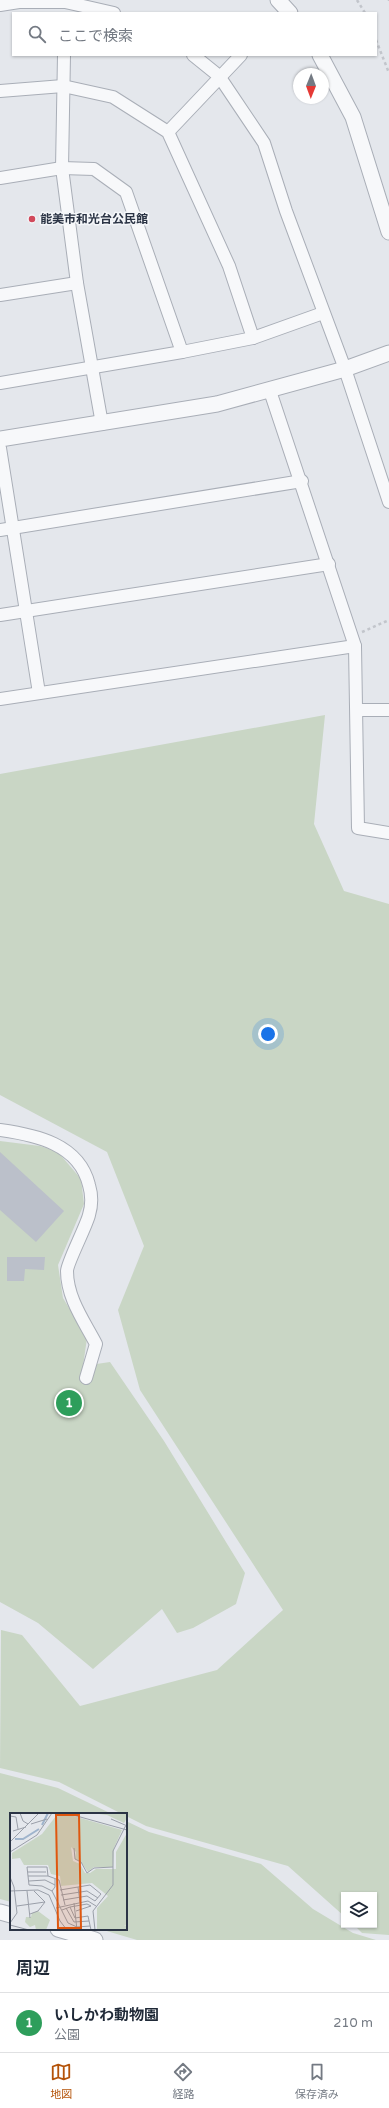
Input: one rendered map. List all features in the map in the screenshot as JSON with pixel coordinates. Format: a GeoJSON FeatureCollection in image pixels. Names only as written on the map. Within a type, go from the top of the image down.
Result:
{"type":"FeatureCollection","features":[{"type":"Feature","properties":{"kind":"street"},"geometry":{"type":"LineString","coordinates":[[0,5],[19,2],[65,5],[108,12]]}},
{"type":"Feature","properties":{"kind":"street"},"geometry":{"type":"LineString","coordinates":[[64,56],[62,168],[77,283],[102,424]]}},
{"type":"Feature","properties":{"kind":"street"},"geometry":{"type":"LineString","coordinates":[[194,56],[219,76],[264,143],[323,313],[345,370],[389,502]]}},
{"type":"Feature","properties":{"kind":"street"},"geometry":{"type":"LineString","coordinates":[[168,132],[219,76],[240,56]]}},
{"type":"Feature","properties":{"kind":"street"},"geometry":{"type":"LineString","coordinates":[[321,56],[353,117],[389,232]]}},
{"type":"Feature","properties":{"kind":"street"},"geometry":{"type":"LineString","coordinates":[[0,91],[63,86],[113,97],[168,132],[229,266],[253,338]]}},
{"type":"Feature","properties":{"kind":"street"},"geometry":{"type":"LineString","coordinates":[[0,178],[62,168],[94,169],[126,192],[182,352]]}},
{"type":"Feature","properties":{"kind":"street"},"geometry":{"type":"LineString","coordinates":[[0,295],[77,283]]}},
{"type":"Feature","properties":{"kind":"street"},"geometry":{"type":"LineString","coordinates":[[0,383],[182,352],[253,338],[323,313]]}},
{"type":"Feature","properties":{"kind":"street"},"geometry":{"type":"LineString","coordinates":[[0,439],[102,424],[217,404],[345,370],[389,353]]}},
{"type":"Feature","properties":{"kind":"street"},"geometry":{"type":"LineString","coordinates":[[270,391],[302,480],[354,641],[357,710],[358,828],[389,833]]}},
{"type":"Feature","properties":{"kind":"street"},"geometry":{"type":"LineString","coordinates":[[0,448],[39,693]]}},
{"type":"Feature","properties":{"kind":"street"},"geometry":{"type":"LineString","coordinates":[[0,530],[302,480]]}},
{"type":"Feature","properties":{"kind":"street"},"geometry":{"type":"LineString","coordinates":[[0,615],[329,564]]}},
{"type":"Feature","properties":{"kind":"street"},"geometry":{"type":"LineString","coordinates":[[0,699],[354,641]]}},
{"type":"Feature","properties":{"kind":"street"},"geometry":{"type":"LineString","coordinates":[[357,710],[389,710]]}},
{"type":"Feature","properties":{"kind":"street"},"geometry":{"type":"LineString","coordinates":[[0,1130],[40,1137],[64,1149],[78,1160],[87,1176],[92,1196],[90,1214],[67,1270],[71,1297],[96,1344],[86,1378]]}},
{"type":"Feature","properties":{"kind":"street"},"geometry":{"type":"LineString","coordinates":[[0,1912],[10,1915]]}},
{"type":"Feature","properties":{"kind":"street"},"geometry":{"type":"LineString","coordinates":[[61,1930],[95,1940]]}},
{"type":"Feature","properties":{"kind":"path"},"geometry":{"type":"LineString","coordinates":[[357,0],[364,12]]}},
{"type":"Feature","properties":{"kind":"path"},"geometry":{"type":"LineString","coordinates":[[377,43],[389,73]]}},
{"type":"Feature","properties":{"kind":"path"},"geometry":{"type":"LineString","coordinates":[[354,641],[389,620]]}},
{"type":"Feature","properties":{"kind":"green space"},"geometry":{"type":"Polygon","coordinates":[[[325,715],[314,824],[344,891],[389,904],[389,1935],[362,1933],[357,1928],[377,1928],[377,1892],[341,1892],[341,1913],[288,1866],[146,1826],[127,1816],[127,1813],[120,1813],[59,1782],[0,1768],[1,1630],[22,1635],[80,1706],[217,1670],[283,1610],[140,1390],[118,1310],[144,1246],[107,1152],[0,1095],[0,774],[325,715]]]}},
{"type":"Feature","properties":{"kind":"green space"},"geometry":{"type":"Polygon","coordinates":[[[0,1141],[40,1146],[58,1152],[81,1179],[84,1204],[58,1265],[63,1298],[87,1338],[83,1366],[110,1362],[164,1441],[245,1573],[236,1604],[193,1628],[177,1633],[162,1609],[93,1669],[38,1623],[0,1602],[0,1141]]]}},
{"type":"Feature","properties":{"kind":"green space"},"geometry":{"type":"Polygon","coordinates":[[[0,1773],[58,1788],[110,1813],[10,1813],[10,1902],[0,1899],[0,1773]]]}},
{"type":"Feature","properties":{"kind":"green space"},"geometry":{"type":"Polygon","coordinates":[[[127,1821],[149,1832],[261,1864],[313,1909],[341,1926],[341,1928],[376,1940],[137,1940],[103,1930],[127,1930],[127,1821]]]}},
{"type":"Feature","properties":{"kind":"building"},"geometry":{"type":"Polygon","coordinates":[[[0,1152],[64,1211],[36,1242],[0,1210],[0,1152]]]}},
{"type":"Feature","properties":{"kind":"building"},"geometry":{"type":"Polygon","coordinates":[[[7,1257],[45,1257],[44,1270],[25,1269],[24,1281],[7,1281],[7,1257]]]}},
{"type":"Feature","properties":{"kind":"place","name":"能美市和光台公民館"},"geometry":{"type":"Point","coordinates":[32,219]}},
{"type":"Feature","properties":{"kind":"place","name":"いしかわ動物園"},"geometry":{"type":"Point","coordinates":[69,1403]}}]}
